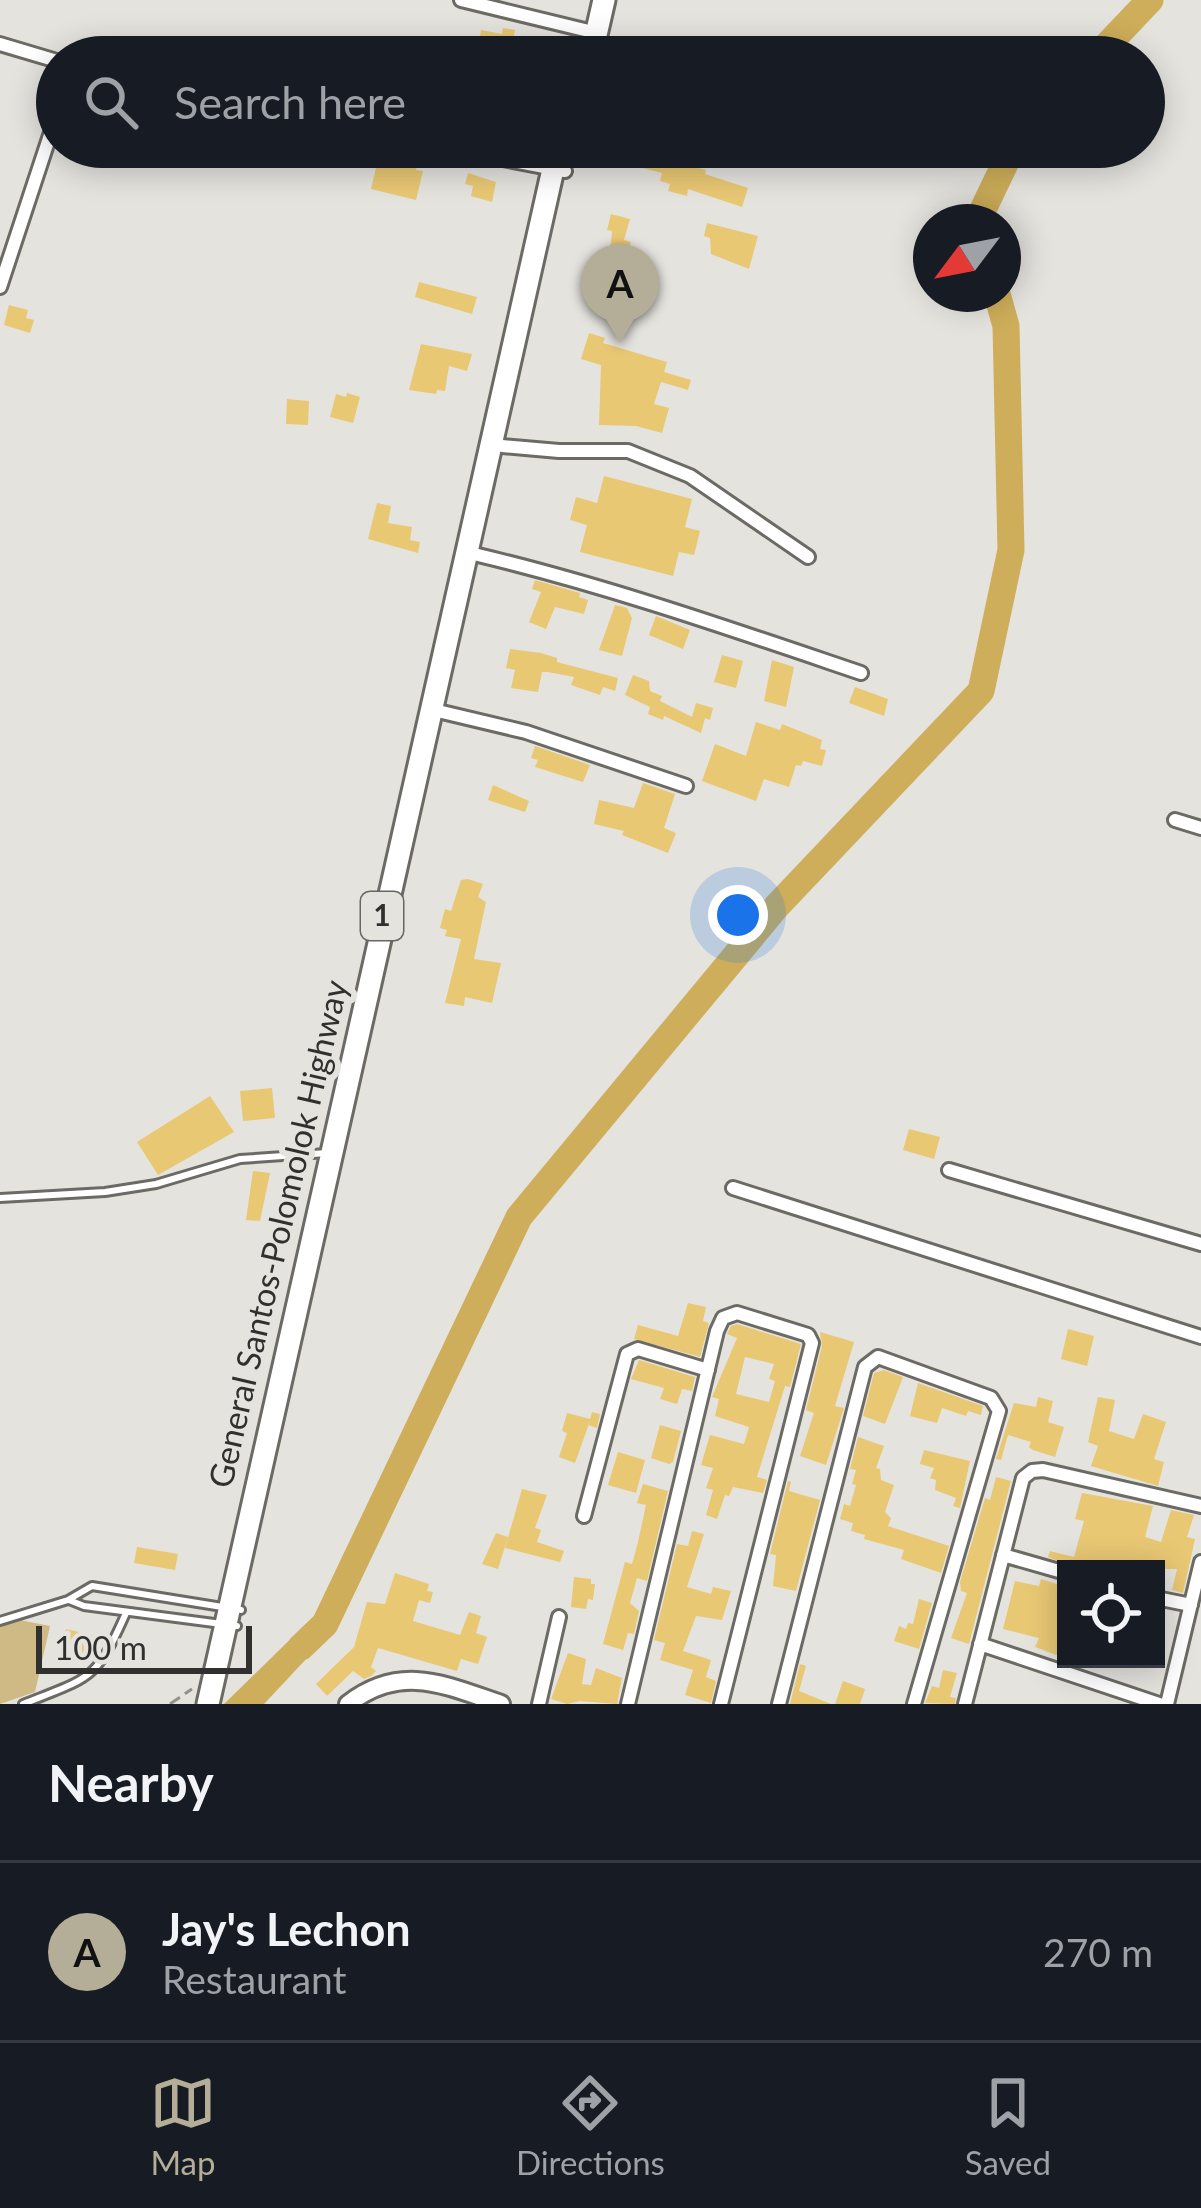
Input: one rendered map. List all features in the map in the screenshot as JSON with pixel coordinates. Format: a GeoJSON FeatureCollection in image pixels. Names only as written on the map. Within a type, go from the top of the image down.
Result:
{"type":"FeatureCollection","features":[{"type":"Feature","properties":{"kind":"highway"},"geometry":{"type":"LineString","coordinates":[[591,0],[591,36]]}},
{"type":"Feature","properties":{"kind":"highway"},"geometry":{"type":"LineString","coordinates":[[588,36],[604,0]]}},
{"type":"Feature","properties":{"kind":"highway","name":"1"},"geometry":{"type":"LineString","coordinates":[[216,1688],[478,555],[558,168]]}},
{"type":"Feature","properties":{"kind":"highway","name":"General Santos-Polomolok Highway"},"geometry":{"type":"LineString","coordinates":[[233,1617],[330,1153],[558,168]]}},
{"type":"Feature","properties":{"kind":"street"},"geometry":{"type":"LineString","coordinates":[[461,0],[591,31]]}},
{"type":"Feature","properties":{"kind":"street"},"geometry":{"type":"LineString","coordinates":[[0,44],[36,55]]}},
{"type":"Feature","properties":{"kind":"street"},"geometry":{"type":"LineString","coordinates":[[0,287],[39,168]]}},
{"type":"Feature","properties":{"kind":"street"},"geometry":{"type":"LineString","coordinates":[[502,446],[559,452],[628,451],[690,476],[808,557]]}},
{"type":"Feature","properties":{"kind":"street"},"geometry":{"type":"LineString","coordinates":[[478,555],[665,606],[861,673]]}},
{"type":"Feature","properties":{"kind":"street"},"geometry":{"type":"LineString","coordinates":[[442,712],[526,732],[686,785]]}},
{"type":"Feature","properties":{"kind":"street"},"geometry":{"type":"LineString","coordinates":[[1175,820],[1201,828]]}},
{"type":"Feature","properties":{"kind":"street"},"geometry":{"type":"LineString","coordinates":[[949,1170],[1201,1244]]}},
{"type":"Feature","properties":{"kind":"street"},"geometry":{"type":"LineString","coordinates":[[733,1188],[1201,1336]]}},
{"type":"Feature","properties":{"kind":"street"},"geometry":{"type":"LineString","coordinates":[[628,1704],[717,1330],[723,1318],[734,1313],[811,1337],[721,1704]]}},
{"type":"Feature","properties":{"kind":"street"},"geometry":{"type":"LineString","coordinates":[[584,1516],[627,1354],[638,1349],[708,1370]]}},
{"type":"Feature","properties":{"kind":"street"},"geometry":{"type":"LineString","coordinates":[[779,1704],[865,1367],[878,1357],[991,1399],[999,1411],[914,1704]]}},
{"type":"Feature","properties":{"kind":"street"},"geometry":{"type":"LineString","coordinates":[[965,1704],[1023,1478],[1036,1469],[1201,1506]]}},
{"type":"Feature","properties":{"kind":"street"},"geometry":{"type":"LineString","coordinates":[[1003,1555],[1057,1570]]}},
{"type":"Feature","properties":{"kind":"street"},"geometry":{"type":"LineString","coordinates":[[980,1644],[1163,1704],[1201,1562]]}},
{"type":"Feature","properties":{"kind":"street"},"geometry":{"type":"LineString","coordinates":[[1165,1600],[1191,1605]]}},
{"type":"Feature","properties":{"kind":"street"},"geometry":{"type":"LineString","coordinates":[[539,1704],[560,1617]]}},
{"type":"Feature","properties":{"kind":"street"},"geometry":{"type":"LineString","coordinates":[[348,1704],[383,1684],[419,1679],[501,1704]]}},
{"type":"Feature","properties":{"kind":"lane"},"geometry":{"type":"LineString","coordinates":[[0,1198],[123,1190],[240,1159],[330,1153]]}},
{"type":"Feature","properties":{"kind":"lane"},"geometry":{"type":"LineString","coordinates":[[0,1622],[68,1600],[92,1586],[233,1617]]}},
{"type":"Feature","properties":{"kind":"lane"},"geometry":{"type":"LineString","coordinates":[[142,1613],[145,1594]]}},
{"type":"Feature","properties":{"kind":"lane"},"geometry":{"type":"LineString","coordinates":[[68,1600],[127,1612],[233,1617]]}},
{"type":"Feature","properties":{"kind":"lane"},"geometry":{"type":"LineString","coordinates":[[23,1704],[94,1673],[127,1612]]}},
{"type":"Feature","properties":{"kind":"path"},"geometry":{"type":"LineString","coordinates":[[170,1704],[216,1688]]}},
{"type":"Feature","properties":{"kind":"shaded area"},"geometry":{"type":"Polygon","coordinates":[[[0,1616],[50,1626],[35,1692],[0,1704],[0,1616]]]}},
{"type":"Feature","properties":{"kind":"shaded area"},"geometry":{"type":"Polygon","coordinates":[[[309,1621],[325,1624],[323,1641],[264,1704],[224,1704],[309,1621]]]}},
{"type":"Feature","properties":{"kind":"building"},"geometry":{"type":"Polygon","coordinates":[[[503,28],[515,30],[514,36],[480,36],[481,30],[502,34],[503,28]]]}},
{"type":"Feature","properties":{"kind":"building"},"geometry":{"type":"Polygon","coordinates":[[[376,168],[423,171],[416,200],[371,189],[376,168]]]}},
{"type":"Feature","properties":{"kind":"building"},"geometry":{"type":"Polygon","coordinates":[[[643,168],[698,168],[748,188],[742,207],[688,189],[687,196],[668,191],[670,184],[660,181],[662,173],[643,168]]]}},
{"type":"Feature","properties":{"kind":"building"},"geometry":{"type":"Polygon","coordinates":[[[468,173],[496,182],[492,202],[471,196],[473,186],[465,184],[468,173]]]}},
{"type":"Feature","properties":{"kind":"building"},"geometry":{"type":"Polygon","coordinates":[[[611,214],[630,219],[624,240],[631,242],[628,255],[650,262],[646,276],[605,263],[611,214]]]}},
{"type":"Feature","properties":{"kind":"building"},"geometry":{"type":"Polygon","coordinates":[[[707,223],[758,236],[749,269],[711,254],[710,238],[704,236],[707,223]]]}},
{"type":"Feature","properties":{"kind":"building"},"geometry":{"type":"Polygon","coordinates":[[[419,282],[477,297],[472,314],[415,297],[419,282]]]}},
{"type":"Feature","properties":{"kind":"building"},"geometry":{"type":"Polygon","coordinates":[[[9,305],[28,310],[26,318],[34,320],[30,333],[4,325],[9,305]]]}},
{"type":"Feature","properties":{"kind":"building"},"geometry":{"type":"Polygon","coordinates":[[[589,333],[605,338],[603,343],[667,362],[664,372],[691,380],[688,390],[661,382],[654,404],[669,408],[662,433],[636,426],[599,425],[601,365],[581,359],[589,333]]]}},
{"type":"Feature","properties":{"kind":"building"},"geometry":{"type":"Polygon","coordinates":[[[421,344],[472,354],[467,371],[449,366],[445,391],[436,394],[409,390],[421,344]]]}},
{"type":"Feature","properties":{"kind":"building"},"geometry":{"type":"Polygon","coordinates":[[[347,393],[360,397],[353,423],[330,417],[336,394],[346,397],[347,393]]]}},
{"type":"Feature","properties":{"kind":"building"},"geometry":{"type":"Polygon","coordinates":[[[287,399],[309,401],[308,425],[286,424],[287,399]]]}},
{"type":"Feature","properties":{"kind":"building"},"geometry":{"type":"Polygon","coordinates":[[[604,476],[692,499],[685,527],[700,531],[694,555],[679,552],[673,576],[580,552],[587,525],[570,520],[576,497],[597,503],[604,476]]]}},
{"type":"Feature","properties":{"kind":"building"},"geometry":{"type":"Polygon","coordinates":[[[377,503],[391,506],[388,523],[412,527],[410,540],[420,542],[418,553],[368,539],[377,503]]]}},
{"type":"Feature","properties":{"kind":"building"},"geometry":{"type":"Polygon","coordinates":[[[535,580],[580,593],[579,597],[588,600],[584,614],[555,607],[546,629],[529,622],[541,592],[532,589],[535,580]]]}},
{"type":"Feature","properties":{"kind":"building"},"geometry":{"type":"Polygon","coordinates":[[[615,605],[627,608],[632,618],[622,656],[599,650],[615,605]]]}},
{"type":"Feature","properties":{"kind":"building"},"geometry":{"type":"Polygon","coordinates":[[[656,616],[690,630],[683,649],[649,635],[656,616]]]}},
{"type":"Feature","properties":{"kind":"building"},"geometry":{"type":"Polygon","coordinates":[[[510,649],[541,653],[557,662],[618,678],[615,691],[603,687],[600,695],[571,685],[574,677],[548,672],[542,672],[538,692],[511,688],[515,670],[506,668],[510,649]]]}},
{"type":"Feature","properties":{"kind":"building"},"geometry":{"type":"Polygon","coordinates":[[[722,655],[743,661],[736,688],[714,682],[722,655]]]}},
{"type":"Feature","properties":{"kind":"building"},"geometry":{"type":"Polygon","coordinates":[[[772,660],[794,667],[786,707],[764,701],[772,660]]]}},
{"type":"Feature","properties":{"kind":"building"},"geometry":{"type":"Polygon","coordinates":[[[633,675],[649,681],[650,691],[662,696],[660,701],[692,717],[696,703],[713,708],[701,733],[648,714],[650,707],[625,695],[633,675]]]}},
{"type":"Feature","properties":{"kind":"building"},"geometry":{"type":"Polygon","coordinates":[[[855,687],[888,699],[884,716],[849,703],[855,687]]]}},
{"type":"Feature","properties":{"kind":"building"},"geometry":{"type":"Polygon","coordinates":[[[756,722],[780,730],[782,724],[822,740],[820,749],[826,750],[822,766],[803,761],[796,765],[789,787],[764,779],[756,801],[702,781],[715,744],[746,756],[756,722]]]}},
{"type":"Feature","properties":{"kind":"building"},"geometry":{"type":"Polygon","coordinates":[[[535,746],[590,765],[583,782],[535,767],[538,760],[531,758],[535,746]]]}},
{"type":"Feature","properties":{"kind":"building"},"geometry":{"type":"Polygon","coordinates":[[[643,783],[675,794],[664,828],[676,833],[668,853],[622,835],[624,831],[594,824],[599,800],[634,808],[643,783]]]}},
{"type":"Feature","properties":{"kind":"building"},"geometry":{"type":"Polygon","coordinates":[[[493,785],[529,801],[525,812],[488,800],[493,785]]]}},
{"type":"Feature","properties":{"kind":"building"},"geometry":{"type":"Polygon","coordinates":[[[461,880],[483,884],[478,897],[486,902],[474,959],[501,963],[492,1003],[465,997],[464,1006],[445,1003],[461,939],[445,936],[447,930],[440,928],[461,880]]]}},
{"type":"Feature","properties":{"kind":"building"},"geometry":{"type":"Polygon","coordinates":[[[272,1088],[275,1118],[243,1121],[240,1091],[272,1088]]]}},
{"type":"Feature","properties":{"kind":"building"},"geometry":{"type":"Polygon","coordinates":[[[210,1096],[234,1132],[158,1175],[137,1142],[210,1096]]]}},
{"type":"Feature","properties":{"kind":"building"},"geometry":{"type":"Polygon","coordinates":[[[909,1129],[940,1137],[934,1159],[903,1150],[909,1129]]]}},
{"type":"Feature","properties":{"kind":"building"},"geometry":{"type":"Polygon","coordinates":[[[253,1171],[270,1173],[260,1221],[246,1220],[253,1171]]]}},
{"type":"Feature","properties":{"kind":"building"},"geometry":{"type":"Polygon","coordinates":[[[688,1303],[706,1307],[703,1321],[709,1323],[700,1357],[634,1339],[638,1325],[678,1336],[688,1303]]]}},
{"type":"Feature","properties":{"kind":"building"},"geometry":{"type":"Polygon","coordinates":[[[731,1326],[801,1344],[757,1477],[767,1480],[763,1493],[733,1487],[717,1519],[706,1515],[713,1490],[706,1488],[713,1468],[701,1465],[710,1435],[744,1444],[749,1427],[715,1416],[719,1399],[712,1397],[737,1338],[727,1334],[731,1326]],[[745,1357],[736,1394],[769,1402],[774,1364],[745,1357]]]}},
{"type":"Feature","properties":{"kind":"building"},"geometry":{"type":"Polygon","coordinates":[[[1068,1329],[1094,1336],[1087,1366],[1061,1359],[1068,1329]]]}},
{"type":"Feature","properties":{"kind":"building"},"geometry":{"type":"Polygon","coordinates":[[[820,1332],[854,1342],[835,1406],[844,1408],[826,1465],[800,1456],[814,1413],[806,1410],[822,1346],[820,1332]]]}},
{"type":"Feature","properties":{"kind":"building"},"geometry":{"type":"Polygon","coordinates":[[[639,1360],[695,1377],[692,1391],[682,1389],[677,1404],[660,1399],[664,1388],[631,1379],[639,1360]]]}},
{"type":"Feature","properties":{"kind":"building"},"geometry":{"type":"Polygon","coordinates":[[[884,1370],[903,1377],[885,1424],[863,1416],[874,1373],[884,1370]]]}},
{"type":"Feature","properties":{"kind":"building"},"geometry":{"type":"Polygon","coordinates":[[[918,1383],[983,1406],[981,1415],[968,1411],[966,1416],[942,1408],[937,1423],[910,1416],[918,1383]]]}},
{"type":"Feature","properties":{"kind":"building"},"geometry":{"type":"Polygon","coordinates":[[[1038,1397],[1053,1401],[1048,1422],[1064,1427],[1055,1457],[1008,1435],[1001,1460],[996,1459],[1014,1403],[1036,1407],[1038,1397]]]}},
{"type":"Feature","properties":{"kind":"building"},"geometry":{"type":"Polygon","coordinates":[[[1098,1397],[1115,1400],[1109,1431],[1134,1439],[1143,1414],[1166,1422],[1154,1459],[1164,1462],[1158,1486],[1091,1466],[1098,1446],[1088,1442],[1098,1397]]]}},
{"type":"Feature","properties":{"kind":"building"},"geometry":{"type":"Polygon","coordinates":[[[592,1412],[600,1414],[597,1428],[589,1425],[575,1463],[559,1457],[567,1413],[590,1419],[592,1412]]]}},
{"type":"Feature","properties":{"kind":"building"},"geometry":{"type":"Polygon","coordinates":[[[660,1425],[681,1431],[669,1464],[651,1458],[660,1425]]]}},
{"type":"Feature","properties":{"kind":"building"},"geometry":{"type":"Polygon","coordinates":[[[858,1437],[884,1446],[876,1468],[881,1480],[894,1485],[885,1512],[891,1518],[888,1526],[949,1546],[941,1573],[901,1559],[904,1550],[864,1539],[865,1535],[851,1531],[853,1523],[840,1519],[856,1485],[852,1484],[856,1470],[850,1469],[858,1437]]]}},
{"type":"Feature","properties":{"kind":"building"},"geometry":{"type":"Polygon","coordinates":[[[924,1450],[970,1461],[960,1508],[953,1506],[956,1498],[935,1490],[936,1480],[930,1478],[934,1468],[920,1464],[924,1450]]]}},
{"type":"Feature","properties":{"kind":"building"},"geometry":{"type":"Polygon","coordinates":[[[618,1452],[645,1460],[636,1493],[608,1485],[618,1452]]]}},
{"type":"Feature","properties":{"kind":"building"},"geometry":{"type":"Polygon","coordinates":[[[996,1477],[1011,1481],[969,1644],[951,1638],[967,1593],[961,1591],[960,1582],[996,1477]]]}},
{"type":"Feature","properties":{"kind":"building"},"geometry":{"type":"Polygon","coordinates":[[[788,1481],[789,1491],[820,1500],[796,1591],[773,1586],[776,1555],[770,1554],[788,1481]]]}},
{"type":"Feature","properties":{"kind":"building"},"geometry":{"type":"Polygon","coordinates":[[[643,1484],[668,1491],[647,1581],[637,1578],[630,1603],[639,1611],[634,1634],[628,1633],[623,1650],[603,1644],[625,1562],[632,1564],[638,1542],[646,1505],[637,1503],[643,1484]]]}},
{"type":"Feature","properties":{"kind":"building"},"geometry":{"type":"Polygon","coordinates":[[[522,1489],[547,1495],[535,1528],[541,1530],[537,1542],[564,1551],[560,1562],[505,1548],[522,1489]]]}},
{"type":"Feature","properties":{"kind":"building"},"geometry":{"type":"Polygon","coordinates":[[[1082,1493],[1153,1506],[1145,1537],[1161,1542],[1171,1510],[1194,1515],[1187,1537],[1195,1539],[1183,1593],[1172,1590],[1177,1569],[1165,1569],[1165,1560],[1048,1557],[1050,1551],[1074,1557],[1084,1521],[1075,1519],[1082,1493]]]}},
{"type":"Feature","properties":{"kind":"building"},"geometry":{"type":"Polygon","coordinates":[[[692,1531],[704,1534],[687,1587],[711,1594],[713,1587],[731,1591],[722,1620],[696,1616],[683,1651],[711,1660],[706,1677],[716,1681],[711,1703],[685,1695],[693,1670],[660,1660],[665,1643],[654,1640],[677,1544],[688,1546],[692,1531]]]}},
{"type":"Feature","properties":{"kind":"building"},"geometry":{"type":"Polygon","coordinates":[[[496,1533],[508,1537],[498,1569],[482,1564],[496,1533]]]}},
{"type":"Feature","properties":{"kind":"building"},"geometry":{"type":"Polygon","coordinates":[[[137,1547],[178,1554],[175,1570],[134,1563],[137,1547]]]}},
{"type":"Feature","properties":{"kind":"building"},"geometry":{"type":"Polygon","coordinates":[[[395,1573],[429,1584],[427,1591],[433,1592],[430,1603],[419,1600],[413,1621],[460,1635],[469,1612],[481,1616],[476,1633],[487,1637],[478,1664],[461,1659],[457,1671],[378,1648],[371,1667],[376,1671],[371,1676],[364,1679],[353,1671],[327,1696],[316,1684],[354,1647],[367,1602],[385,1604],[395,1573]]]}},
{"type":"Feature","properties":{"kind":"building"},"geometry":{"type":"Polygon","coordinates":[[[574,1577],[595,1584],[586,1609],[571,1607],[574,1577]]]}},
{"type":"Feature","properties":{"kind":"building"},"geometry":{"type":"Polygon","coordinates":[[[1041,1579],[1057,1584],[1057,1655],[1035,1647],[1039,1638],[1003,1629],[1015,1581],[1039,1586],[1041,1579]]]}},
{"type":"Feature","properties":{"kind":"building"},"geometry":{"type":"Polygon","coordinates":[[[919,1599],[932,1603],[919,1649],[894,1641],[899,1626],[906,1629],[908,1623],[913,1624],[919,1599]]]}},
{"type":"Feature","properties":{"kind":"building"},"geometry":{"type":"Polygon","coordinates":[[[66,1629],[92,1635],[88,1655],[61,1649],[66,1629]]]}},
{"type":"Feature","properties":{"kind":"building"},"geometry":{"type":"Polygon","coordinates":[[[568,1653],[586,1659],[582,1684],[591,1685],[596,1668],[622,1678],[617,1704],[567,1704],[551,1699],[568,1653]]]}},
{"type":"Feature","properties":{"kind":"building"},"geometry":{"type":"Polygon","coordinates":[[[800,1664],[806,1666],[799,1691],[831,1704],[790,1704],[800,1664]]]}},
{"type":"Feature","properties":{"kind":"building"},"geometry":{"type":"Polygon","coordinates":[[[943,1670],[957,1673],[950,1697],[956,1698],[955,1704],[925,1703],[932,1686],[939,1688],[943,1670]]]}},
{"type":"Feature","properties":{"kind":"building"},"geometry":{"type":"Polygon","coordinates":[[[843,1681],[865,1689],[860,1704],[835,1704],[843,1681]]]}},
{"type":"Feature","properties":{"kind":"waterway"},"geometry":{"type":"LineString","coordinates":[[1116,36],[1150,0]]}},
{"type":"Feature","properties":{"kind":"waterway"},"geometry":{"type":"LineString","coordinates":[[986,204],[1003,168]]}},
{"type":"Feature","properties":{"kind":"waterway"},"geometry":{"type":"LineString","coordinates":[[301,1647],[325,1624],[519,1217],[776,907],[981,691],[1011,550],[1002,312]]}},
{"type":"Feature","properties":{"kind":"place","name":"Jay's Lechon"},"geometry":{"type":"Point","coordinates":[620,343]}}]}
